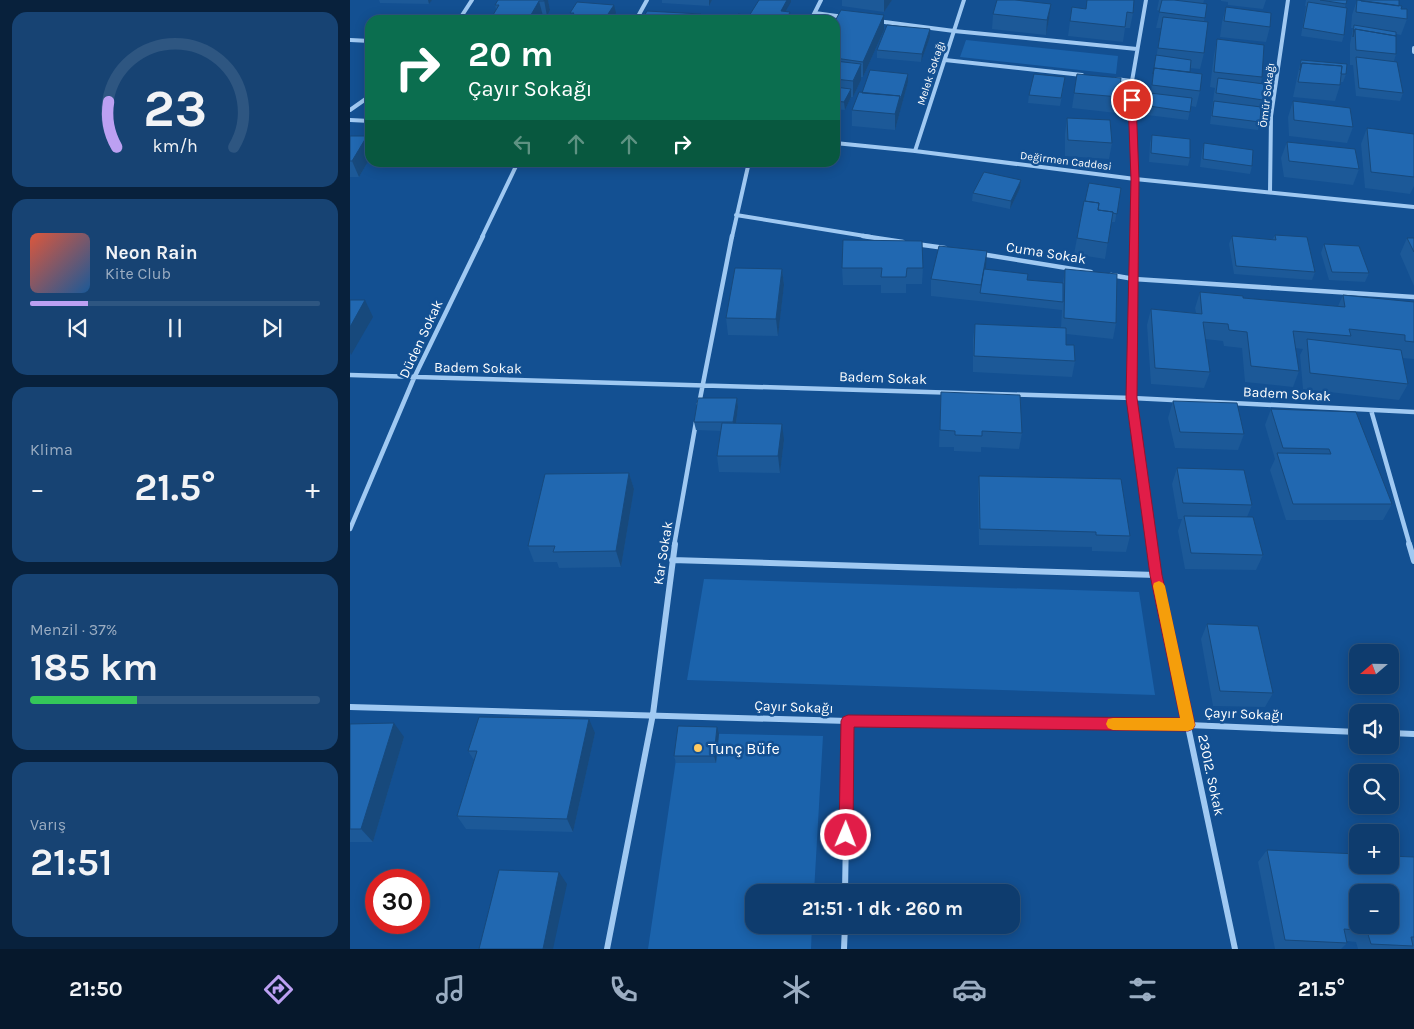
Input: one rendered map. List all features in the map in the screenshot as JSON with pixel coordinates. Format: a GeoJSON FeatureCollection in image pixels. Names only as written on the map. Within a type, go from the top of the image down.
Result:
{"type":"FeatureCollection","features":[{"type":"Feature","properties":{"kind":"street"},"geometry":{"type":"LineString","coordinates":[[462,15],[472,0]]}},
{"type":"Feature","properties":{"kind":"street"},"geometry":{"type":"LineString","coordinates":[[639,15],[647,0]]}},
{"type":"Feature","properties":{"kind":"street"},"geometry":{"type":"LineString","coordinates":[[821,0],[815,13],[830,15]]}},
{"type":"Feature","properties":{"kind":"street","name":"Melek Sokağı"},"geometry":{"type":"LineString","coordinates":[[915,151],[964,0]]}},
{"type":"Feature","properties":{"kind":"street","name":"23012. Sokak"},"geometry":{"type":"LineString","coordinates":[[1146,0],[1132,81],[1135,179],[1132,398],[1156,575],[1235,949]]}},
{"type":"Feature","properties":{"kind":"street","name":"Ömür Sokağı"},"geometry":{"type":"LineString","coordinates":[[1270,192],[1271,116],[1288,0]]}},
{"type":"Feature","properties":{"kind":"street"},"geometry":{"type":"LineString","coordinates":[[840,16],[852,18]]}},
{"type":"Feature","properties":{"kind":"street"},"geometry":{"type":"LineString","coordinates":[[870,20],[954,31],[1137,49]]}},
{"type":"Feature","properties":{"kind":"street"},"geometry":{"type":"LineString","coordinates":[[350,40],[365,41]]}},
{"type":"Feature","properties":{"kind":"street"},"geometry":{"type":"LineString","coordinates":[[945,60],[1082,75]]}},
{"type":"Feature","properties":{"kind":"street"},"geometry":{"type":"LineString","coordinates":[[1112,79],[1132,81]]}},
{"type":"Feature","properties":{"kind":"street"},"geometry":{"type":"LineString","coordinates":[[350,110],[365,100]]}},
{"type":"Feature","properties":{"kind":"street"},"geometry":{"type":"LineString","coordinates":[[350,120],[365,121]]}},
{"type":"Feature","properties":{"kind":"street","name":"Değirmen Caddesi"},"geometry":{"type":"LineString","coordinates":[[840,143],[1135,179],[1414,206]]}},
{"type":"Feature","properties":{"kind":"street","name":"Düden Sokak"},"geometry":{"type":"LineString","coordinates":[[350,529],[414,378],[516,167]]}},
{"type":"Feature","properties":{"kind":"street","name":"Kar Sokak"},"geometry":{"type":"LineString","coordinates":[[607,949],[653,714],[672,560],[702,384],[736,215],[748,167]]}},
{"type":"Feature","properties":{"kind":"street"},"geometry":{"type":"LineString","coordinates":[[736,215],[950,249]]}},
{"type":"Feature","properties":{"kind":"street","name":"Cuma Sokak"},"geometry":{"type":"LineString","coordinates":[[979,254],[1095,273]]}},
{"type":"Feature","properties":{"kind":"street"},"geometry":{"type":"LineString","coordinates":[[1105,274],[1134,279],[1414,297]]}},
{"type":"Feature","properties":{"kind":"street","name":"Badem Sokak"},"geometry":{"type":"LineString","coordinates":[[350,375],[1132,398],[1414,412]]}},
{"type":"Feature","properties":{"kind":"street"},"geometry":{"type":"LineString","coordinates":[[1371,410],[1414,561]]}},
{"type":"Feature","properties":{"kind":"street"},"geometry":{"type":"LineString","coordinates":[[1406,533],[1414,534]]}},
{"type":"Feature","properties":{"kind":"street"},"geometry":{"type":"LineString","coordinates":[[672,560],[1156,575]]}},
{"type":"Feature","properties":{"kind":"street","name":"Çayır Sokağı"},"geometry":{"type":"LineString","coordinates":[[350,707],[653,714],[848,721],[1188,725],[1349,732]]}},
{"type":"Feature","properties":{"kind":"street"},"geometry":{"type":"LineString","coordinates":[[845,884],[848,721]]}},
{"type":"Feature","properties":{"kind":"street"},"geometry":{"type":"LineString","coordinates":[[1399,733],[1414,734]]}},
{"type":"Feature","properties":{"kind":"street"},"geometry":{"type":"LineString","coordinates":[[844,949],[845,934]]}},
{"type":"Feature","properties":{"kind":"shaded area"},"geometry":{"type":"Polygon","coordinates":[[[966,40],[1118,56],[1116,74],[960,57],[966,40]]]}},
{"type":"Feature","properties":{"kind":"shaded area"},"geometry":{"type":"Polygon","coordinates":[[[704,579],[1139,592],[1155,695],[687,680],[704,579]]]}},
{"type":"Feature","properties":{"kind":"shaded area"},"geometry":{"type":"Polygon","coordinates":[[[680,733],[823,736],[814,884],[745,884],[745,934],[812,934],[811,949],[648,949],[680,733]]]}},
{"type":"Feature","properties":{"kind":"building"},"geometry":{"type":"Polygon","coordinates":[[[498,0],[544,0],[539,1],[531,15],[493,15],[499,5],[495,5],[498,0]]]}},
{"type":"Feature","properties":{"kind":"building"},"geometry":{"type":"Polygon","coordinates":[[[759,0],[787,0],[781,11],[790,12],[788,15],[750,15],[759,0]]]}},
{"type":"Feature","properties":{"kind":"building"},"geometry":{"type":"Polygon","coordinates":[[[997,0],[1051,4],[1047,20],[993,14],[997,0]]]}},
{"type":"Feature","properties":{"kind":"building"},"geometry":{"type":"Polygon","coordinates":[[[1087,0],[1134,0],[1133,13],[1127,12],[1125,27],[1070,21],[1072,7],[1086,9],[1087,0]]]}},
{"type":"Feature","properties":{"kind":"building"},"geometry":{"type":"Polygon","coordinates":[[[1162,0],[1207,4],[1205,18],[1159,12],[1162,0]]]}},
{"type":"Feature","properties":{"kind":"building"},"geometry":{"type":"Polygon","coordinates":[[[1320,0],[1347,0],[1346,4],[1320,0]]]}},
{"type":"Feature","properties":{"kind":"building"},"geometry":{"type":"Polygon","coordinates":[[[1357,0],[1402,6],[1401,9],[1407,9],[1407,19],[1356,12],[1357,0]]]}},
{"type":"Feature","properties":{"kind":"building"},"geometry":{"type":"Polygon","coordinates":[[[1399,0],[1399,6],[1361,1],[1399,0]]]}},
{"type":"Feature","properties":{"kind":"building"},"geometry":{"type":"Polygon","coordinates":[[[577,2],[614,5],[607,15],[573,15],[574,13],[570,13],[577,2]]]}},
{"type":"Feature","properties":{"kind":"building"},"geometry":{"type":"Polygon","coordinates":[[[1308,2],[1347,8],[1344,35],[1303,28],[1308,2]]]}},
{"type":"Feature","properties":{"kind":"building"},"geometry":{"type":"Polygon","coordinates":[[[1226,7],[1271,13],[1270,27],[1224,21],[1226,7]]]}},
{"type":"Feature","properties":{"kind":"building"},"geometry":{"type":"Polygon","coordinates":[[[841,10],[884,15],[863,62],[840,59],[840,15],[838,15],[841,10]]]}},
{"type":"Feature","properties":{"kind":"building"},"geometry":{"type":"Polygon","coordinates":[[[647,11],[701,14],[700,15],[645,15],[647,11]]]}},
{"type":"Feature","properties":{"kind":"building"},"geometry":{"type":"Polygon","coordinates":[[[1163,17],[1208,22],[1204,53],[1158,48],[1163,17]]]}},
{"type":"Feature","properties":{"kind":"building"},"geometry":{"type":"Polygon","coordinates":[[[887,25],[930,29],[922,54],[877,50],[887,25]]]}},
{"type":"Feature","properties":{"kind":"building"},"geometry":{"type":"Polygon","coordinates":[[[1354,25],[1396,32],[1396,36],[1355,29],[1353,37],[1354,25]]]}},
{"type":"Feature","properties":{"kind":"building"},"geometry":{"type":"Polygon","coordinates":[[[1355,29],[1396,36],[1396,54],[1356,50],[1355,29]]]}},
{"type":"Feature","properties":{"kind":"building"},"geometry":{"type":"Polygon","coordinates":[[[1217,39],[1264,45],[1262,77],[1214,72],[1217,39]]]}},
{"type":"Feature","properties":{"kind":"building"},"geometry":{"type":"Polygon","coordinates":[[[1156,55],[1191,60],[1190,72],[1154,68],[1153,74],[1156,55]]]}},
{"type":"Feature","properties":{"kind":"building"},"geometry":{"type":"Polygon","coordinates":[[[1356,57],[1397,62],[1403,93],[1359,88],[1356,57]]]}},
{"type":"Feature","properties":{"kind":"building"},"geometry":{"type":"Polygon","coordinates":[[[1301,60],[1347,64],[1346,74],[1341,74],[1342,66],[1302,63],[1300,70],[1301,60]]]}},
{"type":"Feature","properties":{"kind":"building"},"geometry":{"type":"Polygon","coordinates":[[[840,62],[861,64],[853,81],[840,80],[840,62]]]}},
{"type":"Feature","properties":{"kind":"building"},"geometry":{"type":"Polygon","coordinates":[[[1302,63],[1342,66],[1340,85],[1298,82],[1302,63]]]}},
{"type":"Feature","properties":{"kind":"building"},"geometry":{"type":"Polygon","coordinates":[[[1154,68],[1202,74],[1200,91],[1152,85],[1154,68]]]}},
{"type":"Feature","properties":{"kind":"building"},"geometry":{"type":"Polygon","coordinates":[[[870,70],[908,74],[899,104],[900,96],[862,93],[870,70]]]}},
{"type":"Feature","properties":{"kind":"building"},"geometry":{"type":"Polygon","coordinates":[[[1034,74],[1065,77],[1061,98],[1029,95],[1034,74]]]}},
{"type":"Feature","properties":{"kind":"building"},"geometry":{"type":"Polygon","coordinates":[[[1077,74],[1121,78],[1119,97],[1074,93],[1077,74]]]}},
{"type":"Feature","properties":{"kind":"building"},"geometry":{"type":"Polygon","coordinates":[[[1218,78],[1264,84],[1263,100],[1216,93],[1218,78]]]}},
{"type":"Feature","properties":{"kind":"building"},"geometry":{"type":"Polygon","coordinates":[[[840,88],[851,89],[844,102],[840,102],[840,88]]]}},
{"type":"Feature","properties":{"kind":"building"},"geometry":{"type":"Polygon","coordinates":[[[859,92],[900,96],[895,114],[852,110],[859,92]]]}},
{"type":"Feature","properties":{"kind":"building"},"geometry":{"type":"Polygon","coordinates":[[[1150,93],[1192,98],[1190,112],[1149,106],[1150,93]]]}},
{"type":"Feature","properties":{"kind":"building"},"geometry":{"type":"Polygon","coordinates":[[[1214,101],[1261,107],[1260,122],[1212,116],[1214,101]]]}},
{"type":"Feature","properties":{"kind":"building"},"geometry":{"type":"Polygon","coordinates":[[[1293,101],[1350,108],[1353,127],[1294,120],[1293,101]]]}},
{"type":"Feature","properties":{"kind":"building"},"geometry":{"type":"Polygon","coordinates":[[[1067,118],[1110,120],[1112,143],[1068,140],[1067,118]]]}},
{"type":"Feature","properties":{"kind":"building"},"geometry":{"type":"Polygon","coordinates":[[[1367,128],[1414,134],[1414,177],[1371,172],[1367,128]]]}},
{"type":"Feature","properties":{"kind":"building"},"geometry":{"type":"Polygon","coordinates":[[[1152,135],[1190,139],[1190,158],[1151,153],[1152,135]]]}},
{"type":"Feature","properties":{"kind":"building"},"geometry":{"type":"Polygon","coordinates":[[[350,136],[365,136],[365,139],[352,161],[350,161],[350,136]]]}},
{"type":"Feature","properties":{"kind":"building"},"geometry":{"type":"Polygon","coordinates":[[[1287,142],[1355,149],[1359,169],[1289,161],[1287,142]]]}},
{"type":"Feature","properties":{"kind":"building"},"geometry":{"type":"Polygon","coordinates":[[[1204,143],[1253,150],[1252,166],[1203,159],[1204,143]]]}},
{"type":"Feature","properties":{"kind":"building"},"geometry":{"type":"Polygon","coordinates":[[[984,172],[1021,180],[1011,201],[973,193],[984,172]]]}},
{"type":"Feature","properties":{"kind":"building"},"geometry":{"type":"Polygon","coordinates":[[[1089,183],[1121,188],[1117,214],[1098,210],[1099,203],[1085,201],[1089,183]]]}},
{"type":"Feature","properties":{"kind":"building"},"geometry":{"type":"Polygon","coordinates":[[[1084,201],[1099,203],[1098,210],[1113,212],[1108,243],[1077,238],[1084,201]]]}},
{"type":"Feature","properties":{"kind":"building"},"geometry":{"type":"Polygon","coordinates":[[[1275,235],[1307,237],[1315,272],[1236,266],[1232,236],[1276,240],[1275,235]]]}},
{"type":"Feature","properties":{"kind":"building"},"geometry":{"type":"Polygon","coordinates":[[[1407,238],[1414,238],[1414,252],[1407,238]]]}},
{"type":"Feature","properties":{"kind":"building"},"geometry":{"type":"Polygon","coordinates":[[[843,240],[922,241],[923,268],[907,268],[906,277],[881,277],[882,268],[842,268],[843,240]]]}},
{"type":"Feature","properties":{"kind":"building"},"geometry":{"type":"Polygon","coordinates":[[[1324,244],[1359,246],[1369,273],[1332,272],[1324,244]]]}},
{"type":"Feature","properties":{"kind":"building"},"geometry":{"type":"Polygon","coordinates":[[[939,246],[987,251],[981,285],[931,279],[939,246]]]}},
{"type":"Feature","properties":{"kind":"building"},"geometry":{"type":"Polygon","coordinates":[[[735,268],[782,269],[776,319],[726,318],[735,268]]]}},
{"type":"Feature","properties":{"kind":"building"},"geometry":{"type":"Polygon","coordinates":[[[984,269],[1028,274],[1027,280],[1063,283],[1063,302],[980,293],[984,269]]]}},
{"type":"Feature","properties":{"kind":"building"},"geometry":{"type":"Polygon","coordinates":[[[1065,269],[1117,274],[1116,323],[1064,318],[1065,269]]]}},
{"type":"Feature","properties":{"kind":"building"},"geometry":{"type":"Polygon","coordinates":[[[1200,292],[1243,296],[1243,298],[1345,307],[1343,295],[1414,302],[1414,342],[1405,341],[1405,335],[1349,329],[1351,336],[1293,331],[1299,371],[1251,366],[1247,332],[1229,330],[1228,324],[1203,322],[1210,372],[1155,368],[1151,309],[1202,314],[1200,292]]]}},
{"type":"Feature","properties":{"kind":"building"},"geometry":{"type":"Polygon","coordinates":[[[350,300],[365,300],[350,327],[350,300]]]}},
{"type":"Feature","properties":{"kind":"building"},"geometry":{"type":"Polygon","coordinates":[[[975,324],[1066,328],[1066,345],[1074,345],[1075,361],[974,356],[975,324]]]}},
{"type":"Feature","properties":{"kind":"building"},"geometry":{"type":"Polygon","coordinates":[[[1307,339],[1401,350],[1408,384],[1310,373],[1307,339]]]}},
{"type":"Feature","properties":{"kind":"building"},"geometry":{"type":"Polygon","coordinates":[[[941,392],[1020,395],[1022,433],[982,431],[982,436],[955,435],[955,431],[940,430],[941,392]]]}},
{"type":"Feature","properties":{"kind":"building"},"geometry":{"type":"Polygon","coordinates":[[[698,398],[737,398],[733,422],[694,422],[698,398]]]}},
{"type":"Feature","properties":{"kind":"building"},"geometry":{"type":"Polygon","coordinates":[[[1173,401],[1237,403],[1244,434],[1180,432],[1173,401]]]}},
{"type":"Feature","properties":{"kind":"building"},"geometry":{"type":"Polygon","coordinates":[[[1271,409],[1356,412],[1392,504],[1293,504],[1277,453],[1331,454],[1329,449],[1283,448],[1271,409]]]}},
{"type":"Feature","properties":{"kind":"building"},"geometry":{"type":"Polygon","coordinates":[[[722,423],[782,424],[778,456],[717,456],[722,423]]]}},
{"type":"Feature","properties":{"kind":"building"},"geometry":{"type":"Polygon","coordinates":[[[1177,468],[1244,470],[1252,505],[1183,503],[1177,468]]]}},
{"type":"Feature","properties":{"kind":"building"},"geometry":{"type":"Polygon","coordinates":[[[629,473],[616,551],[553,552],[555,546],[528,546],[545,474],[629,473]]]}},
{"type":"Feature","properties":{"kind":"building"},"geometry":{"type":"Polygon","coordinates":[[[979,476],[1121,479],[1130,536],[1096,535],[1096,532],[980,529],[979,476]]]}},
{"type":"Feature","properties":{"kind":"building"},"geometry":{"type":"Polygon","coordinates":[[[1184,516],[1253,517],[1263,555],[1191,553],[1184,516]]]}},
{"type":"Feature","properties":{"kind":"building"},"geometry":{"type":"Polygon","coordinates":[[[1207,624],[1258,626],[1273,693],[1220,691],[1207,624]]]}},
{"type":"Feature","properties":{"kind":"building"},"geometry":{"type":"Polygon","coordinates":[[[479,717],[589,719],[567,819],[457,816],[477,751],[468,751],[479,717]]]}},
{"type":"Feature","properties":{"kind":"building"},"geometry":{"type":"Polygon","coordinates":[[[394,723],[361,829],[350,829],[350,724],[394,723]]]}},
{"type":"Feature","properties":{"kind":"building","name":"Tunç Büfe"},"geometry":{"type":"Polygon","coordinates":[[[678,726],[717,727],[714,756],[674,756],[678,726]]]}},
{"type":"Feature","properties":{"kind":"building"},"geometry":{"type":"Polygon","coordinates":[[[1267,850],[1349,854],[1349,874],[1399,874],[1399,856],[1414,857],[1414,937],[1411,937],[1413,946],[1371,944],[1368,934],[1399,934],[1399,884],[1349,884],[1349,929],[1344,929],[1347,943],[1285,940],[1267,850]]]}},
{"type":"Feature","properties":{"kind":"building"},"geometry":{"type":"Polygon","coordinates":[[[499,870],[559,872],[543,949],[479,949],[499,870]]]}},
{"type":"Feature","properties":{"kind":"slow traffic"},"geometry":{"type":"LineString","coordinates":[[1113,724],[1188,725],[1159,586]]}},
{"type":"Feature","properties":{"kind":"place","name":"Tunç Büfe"},"geometry":{"type":"Point","coordinates":[698,748]}},
{"type":"Feature","properties":{"kind":"route"},"geometry":{"type":"LineString","coordinates":[[846,835],[848,721],[1188,725],[1156,575],[1132,398],[1135,179],[1132,100]]}}]}
